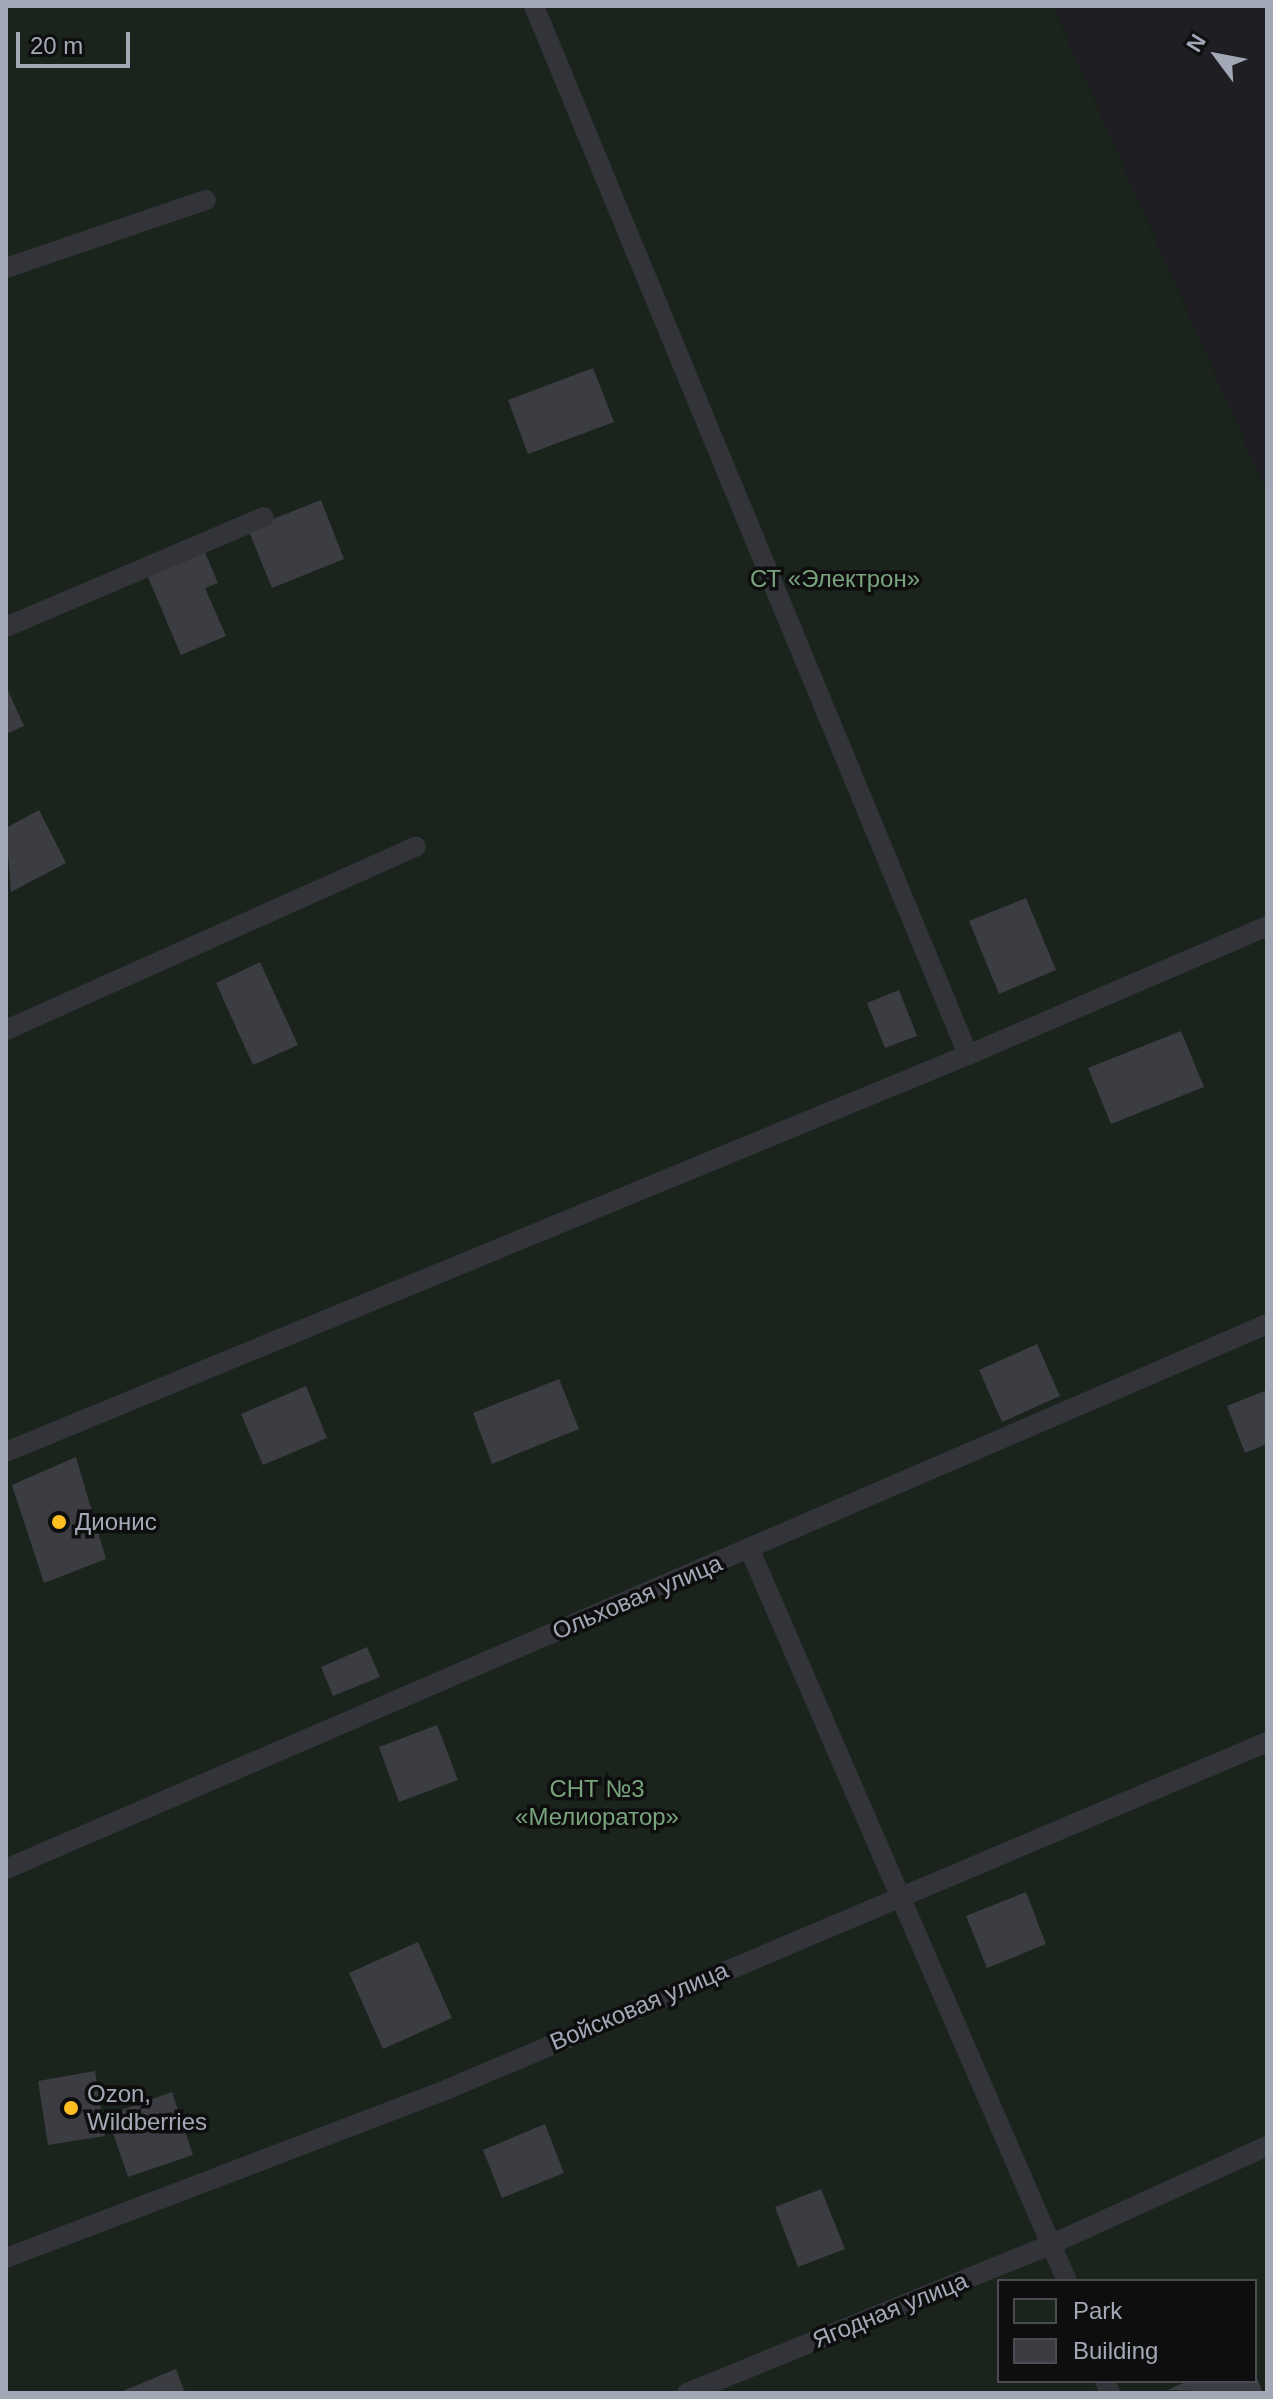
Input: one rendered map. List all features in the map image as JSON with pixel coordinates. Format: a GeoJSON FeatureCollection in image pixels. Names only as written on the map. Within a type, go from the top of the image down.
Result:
{"type":"FeatureCollection","features":[{"type":"Feature","properties":{"kind":"lane"},"geometry":{"type":"LineString","coordinates":[[534,6],[968,1055]]}},
{"type":"Feature","properties":{"kind":"lane"},"geometry":{"type":"LineString","coordinates":[[6,268],[206,200]]}},
{"type":"Feature","properties":{"kind":"lane"},"geometry":{"type":"LineString","coordinates":[[6,627],[264,517]]}},
{"type":"Feature","properties":{"kind":"lane"},"geometry":{"type":"LineString","coordinates":[[6,1030],[416,847]]}},
{"type":"Feature","properties":{"kind":"lane"},"geometry":{"type":"LineString","coordinates":[[6,1452],[968,1055],[1267,926]]}},
{"type":"Feature","properties":{"kind":"lane","name":"Ольховая улица"},"geometry":{"type":"LineString","coordinates":[[6,1869],[1267,1324]]}},
{"type":"Feature","properties":{"kind":"lane"},"geometry":{"type":"LineString","coordinates":[[749,1548],[1066,2279]]}},
{"type":"Feature","properties":{"kind":"lane","name":"Войсковая улица"},"geometry":{"type":"LineString","coordinates":[[6,2258],[448,2089],[897,1895],[1267,1742]]}},
{"type":"Feature","properties":{"kind":"lane","name":"Ягодная улица"},"geometry":{"type":"LineString","coordinates":[[687,2393],[1052,2244],[1267,2146]]}},
{"type":"Feature","properties":{"kind":"shaded area"},"geometry":{"type":"Polygon","coordinates":[[[1053,6],[1267,6],[1267,492],[1053,6]]]}},
{"type":"Feature","properties":{"kind":"green space","name":"СНТ №3 «Мелиоратор»"},"geometry":{"type":"Polygon","coordinates":[[[6,6],[1053,6],[1267,492],[1267,2393],[6,2393],[6,6]]]}},
{"type":"Feature","properties":{"kind":"building"},"geometry":{"type":"Polygon","coordinates":[[[593,368],[614,422],[528,454],[508,400],[593,368]]]}},
{"type":"Feature","properties":{"kind":"building"},"geometry":{"type":"Polygon","coordinates":[[[321,500],[344,559],[272,588],[248,529],[321,500]]]}},
{"type":"Feature","properties":{"kind":"building"},"geometry":{"type":"Polygon","coordinates":[[[204,550],[218,583],[205,588],[226,636],[181,655],[147,575],[204,550]]]}},
{"type":"Feature","properties":{"kind":"building"},"geometry":{"type":"Polygon","coordinates":[[[6,686],[24,726],[6,734],[6,686]]]}},
{"type":"Feature","properties":{"kind":"building"},"geometry":{"type":"Polygon","coordinates":[[[39,810],[66,863],[11,892],[6,828],[39,810]]]}},
{"type":"Feature","properties":{"kind":"building"},"geometry":{"type":"Polygon","coordinates":[[[1026,898],[1056,970],[999,994],[969,921],[1026,898]]]}},
{"type":"Feature","properties":{"kind":"building"},"geometry":{"type":"Polygon","coordinates":[[[260,962],[298,1045],[253,1065],[216,983],[260,962]]]}},
{"type":"Feature","properties":{"kind":"building"},"geometry":{"type":"Polygon","coordinates":[[[899,990],[917,1036],[885,1048],[867,1003],[899,990]]]}},
{"type":"Feature","properties":{"kind":"building"},"geometry":{"type":"Polygon","coordinates":[[[1181,1031],[1204,1087],[1111,1124],[1088,1068],[1181,1031]]]}},
{"type":"Feature","properties":{"kind":"building"},"geometry":{"type":"Polygon","coordinates":[[[1037,1344],[1060,1396],[1002,1422],[979,1370],[1037,1344]]]}},
{"type":"Feature","properties":{"kind":"building"},"geometry":{"type":"Polygon","coordinates":[[[559,1379],[579,1429],[492,1464],[473,1413],[559,1379]]]}},
{"type":"Feature","properties":{"kind":"building"},"geometry":{"type":"Polygon","coordinates":[[[306,1386],[327,1438],[263,1465],[241,1414],[306,1386]]]}},
{"type":"Feature","properties":{"kind":"building"},"geometry":{"type":"Polygon","coordinates":[[[1267,1390],[1267,1444],[1245,1453],[1227,1406],[1267,1390]]]}},
{"type":"Feature","properties":{"kind":"building","name":"Дионис"},"geometry":{"type":"Polygon","coordinates":[[[76,1457],[106,1559],[44,1583],[12,1485],[76,1457]]]}},
{"type":"Feature","properties":{"kind":"building"},"geometry":{"type":"Polygon","coordinates":[[[367,1647],[380,1677],[333,1696],[321,1667],[367,1647]]]}},
{"type":"Feature","properties":{"kind":"building"},"geometry":{"type":"Polygon","coordinates":[[[437,1725],[458,1780],[399,1802],[379,1747],[437,1725]]]}},
{"type":"Feature","properties":{"kind":"building"},"geometry":{"type":"Polygon","coordinates":[[[1026,1892],[1046,1944],[987,1968],[966,1916],[1026,1892]]]}},
{"type":"Feature","properties":{"kind":"building"},"geometry":{"type":"Polygon","coordinates":[[[418,1942],[452,2018],[383,2049],[349,1973],[418,1942]]]}},
{"type":"Feature","properties":{"kind":"building","name":"Ozon, Wildberries"},"geometry":{"type":"Polygon","coordinates":[[[95,2071],[105,2136],[48,2145],[38,2081],[95,2071]]]}},
{"type":"Feature","properties":{"kind":"building"},"geometry":{"type":"Polygon","coordinates":[[[172,2092],[193,2155],[128,2177],[107,2115],[172,2092]]]}},
{"type":"Feature","properties":{"kind":"building"},"geometry":{"type":"Polygon","coordinates":[[[545,2124],[564,2173],[502,2198],[483,2150],[545,2124]]]}},
{"type":"Feature","properties":{"kind":"building"},"geometry":{"type":"Polygon","coordinates":[[[821,2189],[845,2249],[798,2267],[775,2207],[821,2189]]]}},
{"type":"Feature","properties":{"kind":"building"},"geometry":{"type":"Polygon","coordinates":[[[176,2369],[185,2393],[118,2393],[176,2369]]]}},
{"type":"Feature","properties":{"kind":"building"},"geometry":{"type":"Polygon","coordinates":[[[1257,2378],[1263,2393],[1168,2390],[1184,2383],[1257,2383],[1257,2378]]]}},
{"type":"Feature","properties":{"kind":"place","name":"Дионис"},"geometry":{"type":"Point","coordinates":[59,1522]}},
{"type":"Feature","properties":{"kind":"place","name":"Ozon, Wildberries"},"geometry":{"type":"Point","coordinates":[71,2108]}},
{"type":"Feature","properties":{"kind":"park label","name":"СТ «Электрон»"},"geometry":{"type":"Point","coordinates":[835,579]}}]}
